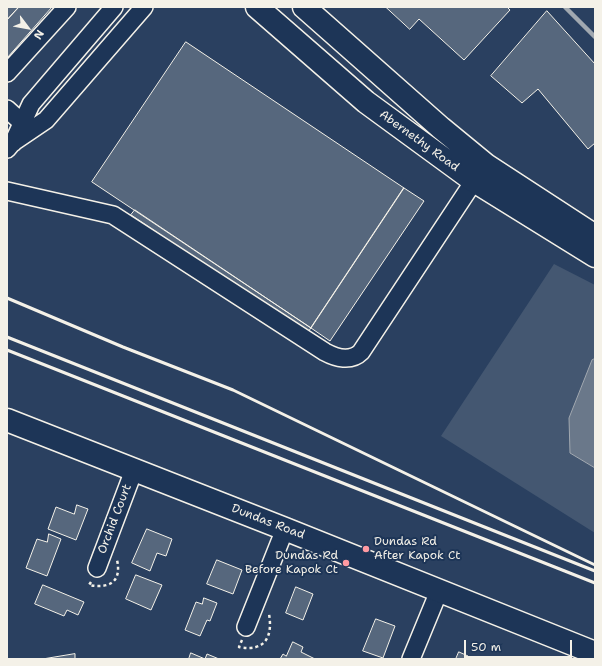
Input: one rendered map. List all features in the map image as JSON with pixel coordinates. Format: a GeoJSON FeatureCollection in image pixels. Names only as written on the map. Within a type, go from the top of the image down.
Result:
{"type":"FeatureCollection","features":[{"type":"Feature","properties":{"kind":"main road","name":"Abernethy Road"},"geometry":{"type":"LineString","coordinates":[[257,7],[366,102],[474,181],[595,256]]}},
{"type":"Feature","properties":{"kind":"main road","name":"Abernethy Road"},"geometry":{"type":"LineString","coordinates":[[304,7],[441,128],[486,165],[595,236]]}},
{"type":"Feature","properties":{"kind":"main road","name":"Dundas Road"},"geometry":{"type":"LineString","coordinates":[[7,420],[285,529],[592,655]]}},
{"type":"Feature","properties":{"kind":"street"},"geometry":{"type":"LineString","coordinates":[[7,73],[67,7]]}},
{"type":"Feature","properties":{"kind":"street"},"geometry":{"type":"LineString","coordinates":[[26,126],[46,120],[144,7]]}},
{"type":"Feature","properties":{"kind":"street"},"geometry":{"type":"LineString","coordinates":[[10,146],[26,126],[31,104],[106,10],[124,31]]}},
{"type":"Feature","properties":{"kind":"street"},"geometry":{"type":"LineString","coordinates":[[7,109],[26,126]]}},
{"type":"Feature","properties":{"kind":"street"},"geometry":{"type":"LineString","coordinates":[[7,191],[113,215],[325,352],[333,356],[351,358],[361,352],[474,181]]}},
{"type":"Feature","properties":{"kind":"street","name":"Orchid Court"},"geometry":{"type":"LineString","coordinates":[[97,568],[134,470]]}},
{"type":"Feature","properties":{"kind":"street"},"geometry":{"type":"LineString","coordinates":[[246,627],[285,529]]}},
{"type":"Feature","properties":{"kind":"street"},"geometry":{"type":"LineString","coordinates":[[411,659],[439,591]]}},
{"type":"Feature","properties":{"kind":"path"},"geometry":{"type":"LineString","coordinates":[[97,568],[89,585],[100,587],[108,585],[114,581],[118,573],[116,557]]}},
{"type":"Feature","properties":{"kind":"path"},"geometry":{"type":"LineString","coordinates":[[246,627],[239,647],[247,649],[262,645],[267,639],[270,629],[268,610]]}},
{"type":"Feature","properties":{"kind":"shaded area"},"geometry":{"type":"Polygon","coordinates":[[[554,264],[595,285],[595,533],[441,436],[554,264]]]}},
{"type":"Feature","properties":{"kind":"shaded area"},"geometry":{"type":"Polygon","coordinates":[[[595,359],[595,468],[570,453],[569,418],[592,360],[595,359]]]}},
{"type":"Feature","properties":{"kind":"building"},"geometry":{"type":"Polygon","coordinates":[[[7,7],[19,7],[7,20],[7,7]]]}},
{"type":"Feature","properties":{"kind":"building"},"geometry":{"type":"Polygon","coordinates":[[[19,7],[52,7],[7,58],[7,20],[19,7]]]}},
{"type":"Feature","properties":{"kind":"building"},"geometry":{"type":"Polygon","coordinates":[[[386,7],[507,7],[510,10],[464,60],[419,19],[410,29],[386,7]]]}},
{"type":"Feature","properties":{"kind":"building"},"geometry":{"type":"Polygon","coordinates":[[[547,11],[595,64],[595,143],[588,149],[538,89],[522,103],[491,76],[547,11]]]}},
{"type":"Feature","properties":{"kind":"building"},"geometry":{"type":"Polygon","coordinates":[[[186,42],[404,188],[311,328],[92,182],[186,42]]]}},
{"type":"Feature","properties":{"kind":"building"},"geometry":{"type":"Polygon","coordinates":[[[404,188],[424,201],[330,341],[311,328],[404,188]]]}},
{"type":"Feature","properties":{"kind":"building"},"geometry":{"type":"Polygon","coordinates":[[[135,210],[311,328],[307,333],[131,215],[135,210]]]}},
{"type":"Feature","properties":{"kind":"building"},"geometry":{"type":"Polygon","coordinates":[[[77,505],[88,509],[76,540],[48,529],[56,507],[74,514],[77,505]]]}},
{"type":"Feature","properties":{"kind":"building"},"geometry":{"type":"Polygon","coordinates":[[[147,529],[172,539],[166,556],[157,553],[150,571],[132,563],[147,529]]]}},
{"type":"Feature","properties":{"kind":"building"},"geometry":{"type":"Polygon","coordinates":[[[49,534],[61,539],[47,576],[26,568],[37,539],[47,542],[49,534]]]}},
{"type":"Feature","properties":{"kind":"building"},"geometry":{"type":"Polygon","coordinates":[[[217,560],[242,570],[233,594],[207,584],[217,560]]]}},
{"type":"Feature","properties":{"kind":"building"},"geometry":{"type":"Polygon","coordinates":[[[136,575],[162,585],[151,610],[126,599],[136,575]]]}},
{"type":"Feature","properties":{"kind":"building"},"geometry":{"type":"Polygon","coordinates":[[[43,585],[84,602],[78,615],[67,610],[64,616],[35,604],[43,585]]]}},
{"type":"Feature","properties":{"kind":"building"},"geometry":{"type":"Polygon","coordinates":[[[296,587],[313,594],[303,620],[286,613],[296,587]]]}},
{"type":"Feature","properties":{"kind":"building"},"geometry":{"type":"Polygon","coordinates":[[[204,598],[217,603],[210,621],[207,620],[200,636],[185,630],[196,602],[202,604],[204,598]]]}},
{"type":"Feature","properties":{"kind":"building"},"geometry":{"type":"Polygon","coordinates":[[[376,619],[395,626],[383,658],[363,651],[376,619]]]}},
{"type":"Feature","properties":{"kind":"building"},"geometry":{"type":"Polygon","coordinates":[[[293,642],[303,647],[301,652],[315,659],[280,659],[283,654],[286,656],[293,642]]]}},
{"type":"Feature","properties":{"kind":"building"},"geometry":{"type":"Polygon","coordinates":[[[459,652],[468,656],[467,659],[456,659],[459,652]]]}},
{"type":"Feature","properties":{"kind":"building"},"geometry":{"type":"Polygon","coordinates":[[[191,653],[205,659],[189,659],[191,653]]]}},
{"type":"Feature","properties":{"kind":"building"},"geometry":{"type":"Polygon","coordinates":[[[75,654],[75,659],[43,659],[75,654]]]}},
{"type":"Feature","properties":{"kind":"building"},"geometry":{"type":"Polygon","coordinates":[[[207,654],[219,659],[205,659],[207,654]]]}},
{"type":"Feature","properties":{"kind":"waterway"},"geometry":{"type":"LineString","coordinates":[[565,7],[595,37]]}},
{"type":"Feature","properties":{"kind":"railway"},"geometry":{"type":"LineString","coordinates":[[7,298],[123,347],[233,390],[595,565]]}},
{"type":"Feature","properties":{"kind":"railway"},"geometry":{"type":"LineString","coordinates":[[7,337],[595,571]]}},
{"type":"Feature","properties":{"kind":"railway"},"geometry":{"type":"LineString","coordinates":[[7,350],[595,583]]}},
{"type":"Feature","properties":{"kind":"place","name":"Dundas Rd After Kapok Ct"},"geometry":{"type":"Point","coordinates":[366,549]}},
{"type":"Feature","properties":{"kind":"place","name":"Dundas Rd Before Kapok Ct"},"geometry":{"type":"Point","coordinates":[346,563]}}]}
